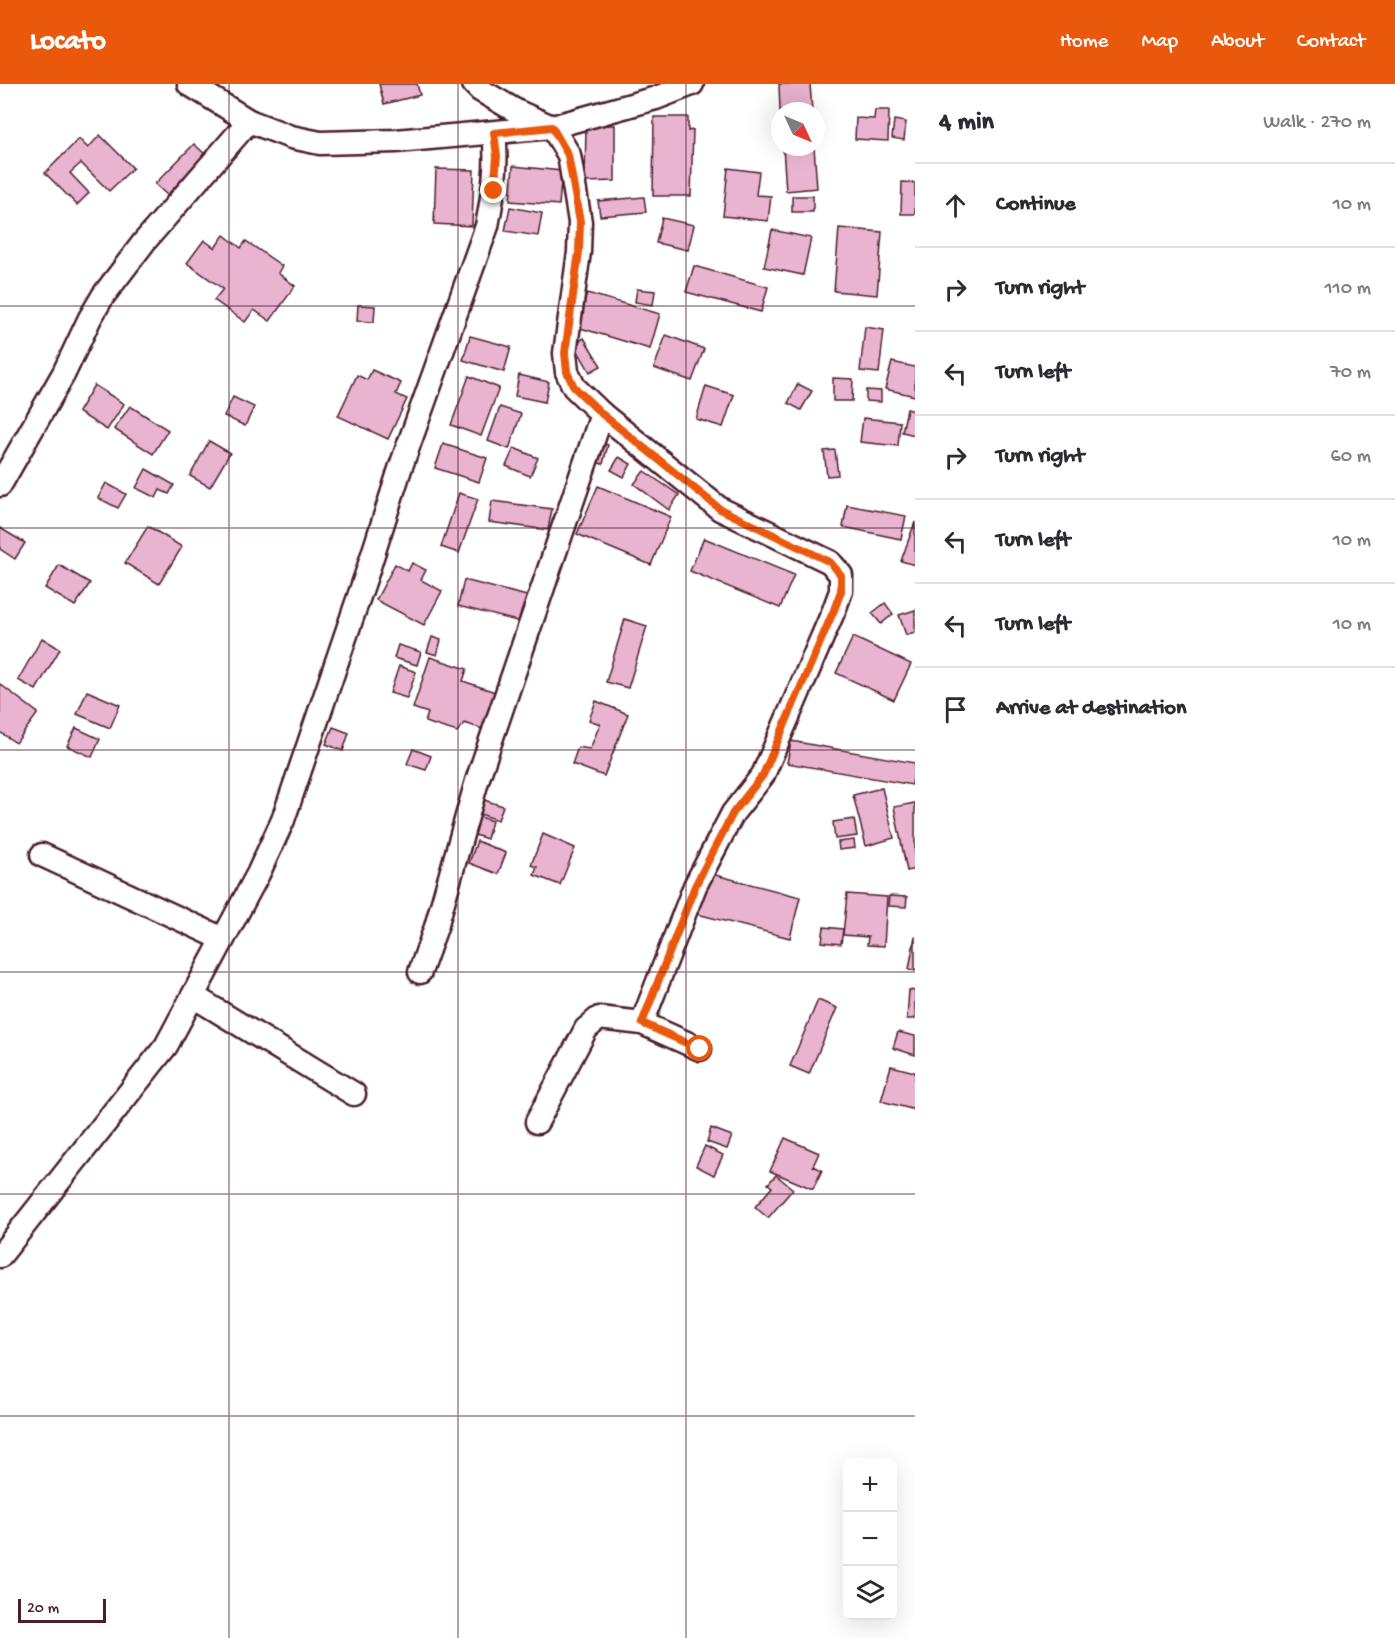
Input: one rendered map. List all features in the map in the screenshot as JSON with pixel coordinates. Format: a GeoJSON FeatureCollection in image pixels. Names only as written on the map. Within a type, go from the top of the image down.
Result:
{"type":"FeatureCollection","features":[{"type":"Feature","properties":{"kind":"street"},"geometry":{"type":"LineString","coordinates":[[189,84],[249,121],[291,137],[320,143],[396,141],[552,127],[656,98],[692,84]]}},
{"type":"Feature","properties":{"kind":"street"},"geometry":{"type":"LineString","coordinates":[[474,84],[480,90],[516,111],[552,127],[568,155],[580,222],[579,252],[565,353],[567,372],[574,387],[602,414],[720,509],[830,562],[841,575],[841,591],[834,610],[763,775],[733,813],[705,867],[642,1023]]}},
{"type":"Feature","properties":{"kind":"street"},"geometry":{"type":"LineString","coordinates":[[0,485],[64,373],[90,318],[104,296],[144,242],[249,121]]}},
{"type":"Feature","properties":{"kind":"street"},"geometry":{"type":"LineString","coordinates":[[0,1256],[166,1046],[258,874],[283,820],[400,469],[480,249],[494,191],[497,156],[494,133]]}},
{"type":"Feature","properties":{"kind":"street"},"geometry":{"type":"LineString","coordinates":[[420,972],[436,927],[477,781],[602,414]]}},
{"type":"Feature","properties":{"kind":"street"},"geometry":{"type":"LineString","coordinates":[[42,855],[223,939]]}},
{"type":"Feature","properties":{"kind":"street"},"geometry":{"type":"LineString","coordinates":[[194,996],[354,1094]]}},
{"type":"Feature","properties":{"kind":"street"},"geometry":{"type":"LineString","coordinates":[[537,1122],[586,1029],[599,1018],[642,1023],[700,1049]]}},
{"type":"Feature","properties":{"kind":"building"},"geometry":{"type":"Polygon","coordinates":[[[379,84],[417,84],[420,95],[384,104],[379,84]]]}},
{"type":"Feature","properties":{"kind":"building"},"geometry":{"type":"Polygon","coordinates":[[[779,84],[810,84],[811,102],[780,102],[779,84]]]}},
{"type":"Feature","properties":{"kind":"building"},"geometry":{"type":"Polygon","coordinates":[[[875,110],[889,110],[888,141],[855,139],[856,118],[874,119],[875,110]]]}},
{"type":"Feature","properties":{"kind":"building"},"geometry":{"type":"Polygon","coordinates":[[[654,117],[688,117],[688,131],[693,130],[691,196],[653,196],[654,117]]]}},
{"type":"Feature","properties":{"kind":"building"},"geometry":{"type":"Polygon","coordinates":[[[894,120],[906,122],[904,140],[892,138],[894,120]]]}},
{"type":"Feature","properties":{"kind":"building"},"geometry":{"type":"Polygon","coordinates":[[[586,125],[615,125],[615,181],[585,182],[586,125]]]}},
{"type":"Feature","properties":{"kind":"building"},"geometry":{"type":"Polygon","coordinates":[[[100,135],[133,168],[109,191],[81,163],[70,173],[89,193],[77,205],[45,173],[79,139],[88,148],[100,135]]]}},
{"type":"Feature","properties":{"kind":"building"},"geometry":{"type":"Polygon","coordinates":[[[194,144],[206,155],[167,195],[155,184],[194,144]]]}},
{"type":"Feature","properties":{"kind":"building"},"geometry":{"type":"Polygon","coordinates":[[[784,156],[815,156],[817,188],[786,191],[784,156]]]}},
{"type":"Feature","properties":{"kind":"building"},"geometry":{"type":"Polygon","coordinates":[[[513,166],[562,171],[559,205],[510,201],[513,166]]]}},
{"type":"Feature","properties":{"kind":"building"},"geometry":{"type":"Polygon","coordinates":[[[728,168],[759,172],[756,195],[771,196],[768,221],[723,216],[728,168]]]}},
{"type":"Feature","properties":{"kind":"building"},"geometry":{"type":"Polygon","coordinates":[[[436,169],[474,170],[472,226],[434,224],[436,169]]]}},
{"type":"Feature","properties":{"kind":"building"},"geometry":{"type":"Polygon","coordinates":[[[902,182],[915,183],[915,214],[901,214],[902,182]]]}},
{"type":"Feature","properties":{"kind":"building"},"geometry":{"type":"Polygon","coordinates":[[[792,196],[813,196],[813,212],[792,212],[792,196]]]}},
{"type":"Feature","properties":{"kind":"building"},"geometry":{"type":"Polygon","coordinates":[[[644,197],[646,212],[600,216],[598,201],[644,197]]]}},
{"type":"Feature","properties":{"kind":"building"},"geometry":{"type":"Polygon","coordinates":[[[510,207],[542,213],[538,236],[505,231],[510,207]]]}},
{"type":"Feature","properties":{"kind":"building"},"geometry":{"type":"Polygon","coordinates":[[[662,218],[694,225],[688,250],[656,243],[662,218]]]}},
{"type":"Feature","properties":{"kind":"building"},"geometry":{"type":"Polygon","coordinates":[[[839,228],[882,232],[877,295],[834,291],[839,228]]]}},
{"type":"Feature","properties":{"kind":"building"},"geometry":{"type":"Polygon","coordinates":[[[772,230],[811,238],[803,275],[764,267],[772,230]]]}},
{"type":"Feature","properties":{"kind":"building"},"geometry":{"type":"Polygon","coordinates":[[[224,235],[241,248],[246,241],[282,266],[278,273],[295,286],[270,321],[254,310],[245,322],[214,300],[223,289],[187,263],[204,240],[215,248],[224,235]]]}},
{"type":"Feature","properties":{"kind":"building"},"geometry":{"type":"Polygon","coordinates":[[[694,266],[768,287],[761,312],[686,292],[694,266]]]}},
{"type":"Feature","properties":{"kind":"building"},"geometry":{"type":"Polygon","coordinates":[[[637,289],[655,291],[653,305],[635,302],[637,289]]]}},
{"type":"Feature","properties":{"kind":"building"},"geometry":{"type":"Polygon","coordinates":[[[587,293],[660,314],[650,349],[577,327],[587,293]]]}},
{"type":"Feature","properties":{"kind":"building"},"geometry":{"type":"Polygon","coordinates":[[[358,305],[375,306],[374,322],[357,321],[358,305]]]}},
{"type":"Feature","properties":{"kind":"building"},"geometry":{"type":"Polygon","coordinates":[[[865,327],[884,330],[879,373],[860,371],[865,327]]]}},
{"type":"Feature","properties":{"kind":"building"},"geometry":{"type":"Polygon","coordinates":[[[666,335],[704,349],[692,381],[654,368],[666,335]]]}},
{"type":"Feature","properties":{"kind":"building"},"geometry":{"type":"Polygon","coordinates":[[[470,336],[511,347],[504,372],[463,360],[470,336]]]}},
{"type":"Feature","properties":{"kind":"building"},"geometry":{"type":"Polygon","coordinates":[[[584,338],[601,366],[590,372],[574,344],[584,338]]]}},
{"type":"Feature","properties":{"kind":"building"},"geometry":{"type":"Polygon","coordinates":[[[892,362],[915,367],[915,396],[885,389],[892,362]]]}},
{"type":"Feature","properties":{"kind":"building"},"geometry":{"type":"Polygon","coordinates":[[[372,370],[401,383],[396,394],[407,399],[388,439],[338,416],[357,375],[367,380],[372,370]]]}},
{"type":"Feature","properties":{"kind":"building"},"geometry":{"type":"Polygon","coordinates":[[[519,375],[549,382],[545,402],[515,396],[519,375]]]}},
{"type":"Feature","properties":{"kind":"building"},"geometry":{"type":"Polygon","coordinates":[[[469,376],[499,388],[481,436],[451,425],[469,376]]]}},
{"type":"Feature","properties":{"kind":"building"},"geometry":{"type":"Polygon","coordinates":[[[833,378],[853,379],[852,401],[833,401],[833,378]]]}},
{"type":"Feature","properties":{"kind":"building"},"geometry":{"type":"Polygon","coordinates":[[[798,384],[812,391],[801,410],[788,403],[798,384]]]}},
{"type":"Feature","properties":{"kind":"building"},"geometry":{"type":"Polygon","coordinates":[[[94,385],[124,404],[107,430],[78,412],[94,385]]]}},
{"type":"Feature","properties":{"kind":"building"},"geometry":{"type":"Polygon","coordinates":[[[706,386],[734,395],[723,427],[696,419],[706,386]]]}},
{"type":"Feature","properties":{"kind":"building"},"geometry":{"type":"Polygon","coordinates":[[[866,390],[881,391],[881,402],[866,401],[866,390]]]}},
{"type":"Feature","properties":{"kind":"building"},"geometry":{"type":"Polygon","coordinates":[[[233,397],[254,407],[245,426],[224,416],[233,397]]]}},
{"type":"Feature","properties":{"kind":"building"},"geometry":{"type":"Polygon","coordinates":[[[130,406],[168,430],[153,454],[114,429],[130,406]]]}},
{"type":"Feature","properties":{"kind":"building"},"geometry":{"type":"Polygon","coordinates":[[[500,407],[521,414],[509,449],[488,441],[500,407]]]}},
{"type":"Feature","properties":{"kind":"building"},"geometry":{"type":"Polygon","coordinates":[[[907,409],[915,411],[915,435],[902,432],[907,409]]]}},
{"type":"Feature","properties":{"kind":"building"},"geometry":{"type":"Polygon","coordinates":[[[863,418],[900,422],[898,446],[860,442],[863,418]]]}},
{"type":"Feature","properties":{"kind":"building"},"geometry":{"type":"Polygon","coordinates":[[[209,441],[230,453],[210,487],[190,476],[209,441]]]}},
{"type":"Feature","properties":{"kind":"building"},"geometry":{"type":"Polygon","coordinates":[[[595,441],[608,445],[603,464],[590,461],[595,441]]]}},
{"type":"Feature","properties":{"kind":"building"},"geometry":{"type":"Polygon","coordinates":[[[443,444],[487,458],[479,482],[435,468],[443,444]]]}},
{"type":"Feature","properties":{"kind":"building"},"geometry":{"type":"Polygon","coordinates":[[[514,448],[538,458],[530,476],[506,466],[514,448]]]}},
{"type":"Feature","properties":{"kind":"building"},"geometry":{"type":"Polygon","coordinates":[[[835,450],[838,475],[827,476],[824,451],[835,450]]]}},
{"type":"Feature","properties":{"kind":"building"},"geometry":{"type":"Polygon","coordinates":[[[619,457],[631,464],[624,477],[611,470],[619,457]]]}},
{"type":"Feature","properties":{"kind":"building"},"geometry":{"type":"Polygon","coordinates":[[[146,469],[174,485],[169,494],[160,490],[156,498],[136,488],[146,469]]]}},
{"type":"Feature","properties":{"kind":"building"},"geometry":{"type":"Polygon","coordinates":[[[644,471],[679,495],[669,510],[634,484],[644,471]]]}},
{"type":"Feature","properties":{"kind":"building"},"geometry":{"type":"Polygon","coordinates":[[[106,483],[126,494],[118,508],[98,498],[106,483]]]}},
{"type":"Feature","properties":{"kind":"building"},"geometry":{"type":"Polygon","coordinates":[[[598,486],[671,517],[651,565],[577,534],[598,486]]]}},
{"type":"Feature","properties":{"kind":"building"},"geometry":{"type":"Polygon","coordinates":[[[459,493],[478,499],[459,553],[441,547],[459,493]]]}},
{"type":"Feature","properties":{"kind":"building"},"geometry":{"type":"Polygon","coordinates":[[[492,501],[552,509],[548,530],[489,522],[492,501]]]}},
{"type":"Feature","properties":{"kind":"building"},"geometry":{"type":"Polygon","coordinates":[[[847,505],[906,516],[901,539],[843,527],[847,505]]]}},
{"type":"Feature","properties":{"kind":"building"},"geometry":{"type":"Polygon","coordinates":[[[915,522],[915,565],[901,561],[915,522]]]}},
{"type":"Feature","properties":{"kind":"building"},"geometry":{"type":"Polygon","coordinates":[[[148,526],[182,547],[159,584],[125,563],[148,526]]]}},
{"type":"Feature","properties":{"kind":"building"},"geometry":{"type":"Polygon","coordinates":[[[0,528],[25,543],[15,559],[0,549],[0,528]]]}},
{"type":"Feature","properties":{"kind":"building"},"geometry":{"type":"Polygon","coordinates":[[[704,538],[794,575],[780,608],[690,571],[704,538]]]}},
{"type":"Feature","properties":{"kind":"building"},"geometry":{"type":"Polygon","coordinates":[[[412,563],[426,570],[421,580],[442,591],[424,625],[376,600],[395,564],[408,571],[412,563]]]}},
{"type":"Feature","properties":{"kind":"building"},"geometry":{"type":"Polygon","coordinates":[[[59,565],[90,583],[75,606],[45,588],[59,565]]]}},
{"type":"Feature","properties":{"kind":"building"},"geometry":{"type":"Polygon","coordinates":[[[464,580],[527,596],[521,622],[458,606],[464,580]]]}},
{"type":"Feature","properties":{"kind":"building"},"geometry":{"type":"Polygon","coordinates":[[[885,603],[893,614],[881,624],[872,613],[885,603]]]}},
{"type":"Feature","properties":{"kind":"building"},"geometry":{"type":"Polygon","coordinates":[[[915,610],[915,632],[906,635],[899,615],[915,610]]]}},
{"type":"Feature","properties":{"kind":"building"},"geometry":{"type":"Polygon","coordinates":[[[625,619],[647,626],[628,688],[606,682],[625,619]]]}},
{"type":"Feature","properties":{"kind":"building"},"geometry":{"type":"Polygon","coordinates":[[[432,637],[441,640],[437,655],[427,652],[432,637]]]}},
{"type":"Feature","properties":{"kind":"building"},"geometry":{"type":"Polygon","coordinates":[[[853,637],[911,664],[894,700],[836,673],[853,637]]]}},
{"type":"Feature","properties":{"kind":"building"},"geometry":{"type":"Polygon","coordinates":[[[42,638],[60,649],[36,690],[18,680],[42,638]]]}},
{"type":"Feature","properties":{"kind":"building"},"geometry":{"type":"Polygon","coordinates":[[[398,645],[421,652],[417,665],[394,658],[398,645]]]}},
{"type":"Feature","properties":{"kind":"building"},"geometry":{"type":"Polygon","coordinates":[[[430,657],[467,669],[463,681],[495,692],[483,729],[464,723],[457,732],[425,722],[428,713],[413,708],[430,657]]]}},
{"type":"Feature","properties":{"kind":"building"},"geometry":{"type":"Polygon","coordinates":[[[399,666],[416,672],[407,698],[390,693],[399,666]]]}},
{"type":"Feature","properties":{"kind":"building"},"geometry":{"type":"Polygon","coordinates":[[[0,684],[38,713],[16,743],[0,732],[0,684]]]}},
{"type":"Feature","properties":{"kind":"building"},"geometry":{"type":"Polygon","coordinates":[[[87,691],[120,705],[110,728],[77,714],[87,691]]]}},
{"type":"Feature","properties":{"kind":"building"},"geometry":{"type":"Polygon","coordinates":[[[596,701],[628,714],[604,776],[572,764],[578,747],[590,749],[600,724],[589,720],[596,701]]]}},
{"type":"Feature","properties":{"kind":"building"},"geometry":{"type":"Polygon","coordinates":[[[333,727],[349,733],[343,751],[326,744],[333,727]]]}},
{"type":"Feature","properties":{"kind":"building"},"geometry":{"type":"Polygon","coordinates":[[[76,728],[100,739],[92,757],[67,746],[76,728]]]}},
{"type":"Feature","properties":{"kind":"building"},"geometry":{"type":"Polygon","coordinates":[[[791,741],[915,763],[912,785],[787,763],[791,741]]]}},
{"type":"Feature","properties":{"kind":"building"},"geometry":{"type":"Polygon","coordinates":[[[413,749],[431,756],[426,770],[407,764],[413,749]]]}},
{"type":"Feature","properties":{"kind":"building"},"geometry":{"type":"Polygon","coordinates":[[[882,788],[894,838],[866,846],[853,795],[882,788]]]}},
{"type":"Feature","properties":{"kind":"building"},"geometry":{"type":"Polygon","coordinates":[[[484,800],[503,806],[498,820],[480,814],[484,800]]]}},
{"type":"Feature","properties":{"kind":"building"},"geometry":{"type":"Polygon","coordinates":[[[915,803],[915,869],[907,871],[894,807],[915,803]]]}},
{"type":"Feature","properties":{"kind":"building"},"geometry":{"type":"Polygon","coordinates":[[[478,816],[492,821],[487,839],[472,834],[478,816]]]}},
{"type":"Feature","properties":{"kind":"building"},"geometry":{"type":"Polygon","coordinates":[[[854,819],[857,836],[835,839],[833,822],[854,819]]]}},
{"type":"Feature","properties":{"kind":"building"},"geometry":{"type":"Polygon","coordinates":[[[543,834],[575,848],[560,885],[534,875],[537,867],[531,865],[543,834]]]}},
{"type":"Feature","properties":{"kind":"building"},"geometry":{"type":"Polygon","coordinates":[[[854,840],[855,848],[839,850],[838,842],[854,840]]]}},
{"type":"Feature","properties":{"kind":"building"},"geometry":{"type":"Polygon","coordinates":[[[477,841],[506,853],[498,874],[469,863],[477,841]]]}},
{"type":"Feature","properties":{"kind":"building"},"geometry":{"type":"Polygon","coordinates":[[[708,873],[800,897],[790,938],[697,914],[708,873]]]}},
{"type":"Feature","properties":{"kind":"building"},"geometry":{"type":"Polygon","coordinates":[[[847,894],[887,897],[884,946],[867,945],[868,937],[843,935],[847,894]]]}},
{"type":"Feature","properties":{"kind":"building"},"geometry":{"type":"Polygon","coordinates":[[[889,896],[907,897],[906,907],[888,906],[889,896]]]}},
{"type":"Feature","properties":{"kind":"building"},"geometry":{"type":"Polygon","coordinates":[[[824,927],[843,929],[841,944],[822,942],[824,927]]]}},
{"type":"Feature","properties":{"kind":"building"},"geometry":{"type":"Polygon","coordinates":[[[915,936],[915,970],[909,969],[915,936]]]}},
{"type":"Feature","properties":{"kind":"building"},"geometry":{"type":"Polygon","coordinates":[[[909,990],[915,991],[915,1019],[907,1019],[909,990]]]}},
{"type":"Feature","properties":{"kind":"building"},"geometry":{"type":"Polygon","coordinates":[[[818,1000],[837,1008],[809,1074],[790,1066],[818,1000]]]}},
{"type":"Feature","properties":{"kind":"building"},"geometry":{"type":"Polygon","coordinates":[[[898,1032],[915,1036],[915,1055],[893,1048],[898,1032]]]}},
{"type":"Feature","properties":{"kind":"building"},"geometry":{"type":"Polygon","coordinates":[[[891,1066],[915,1072],[915,1110],[881,1101],[891,1066]]]}},
{"type":"Feature","properties":{"kind":"building"},"geometry":{"type":"Polygon","coordinates":[[[711,1128],[732,1136],[727,1149],[707,1142],[711,1128]]]}},
{"type":"Feature","properties":{"kind":"building"},"geometry":{"type":"Polygon","coordinates":[[[785,1138],[819,1153],[813,1166],[822,1170],[813,1189],[770,1171],[785,1138]]]}},
{"type":"Feature","properties":{"kind":"building"},"geometry":{"type":"Polygon","coordinates":[[[705,1146],[723,1155],[714,1175],[696,1166],[705,1146]]]}},
{"type":"Feature","properties":{"kind":"building"},"geometry":{"type":"Polygon","coordinates":[[[776,1175],[793,1189],[768,1218],[755,1207],[772,1187],[768,1184],[776,1175]]]}},
{"type":"Feature","properties":{"kind":"route"},"geometry":{"type":"LineString","coordinates":[[494,191],[497,156],[494,133],[552,127],[568,155],[580,222],[579,252],[565,353],[567,372],[574,387],[602,414],[720,509],[830,562],[841,575],[841,591],[834,610],[763,775],[733,813],[695,886],[642,1023],[700,1049]]}}]}
